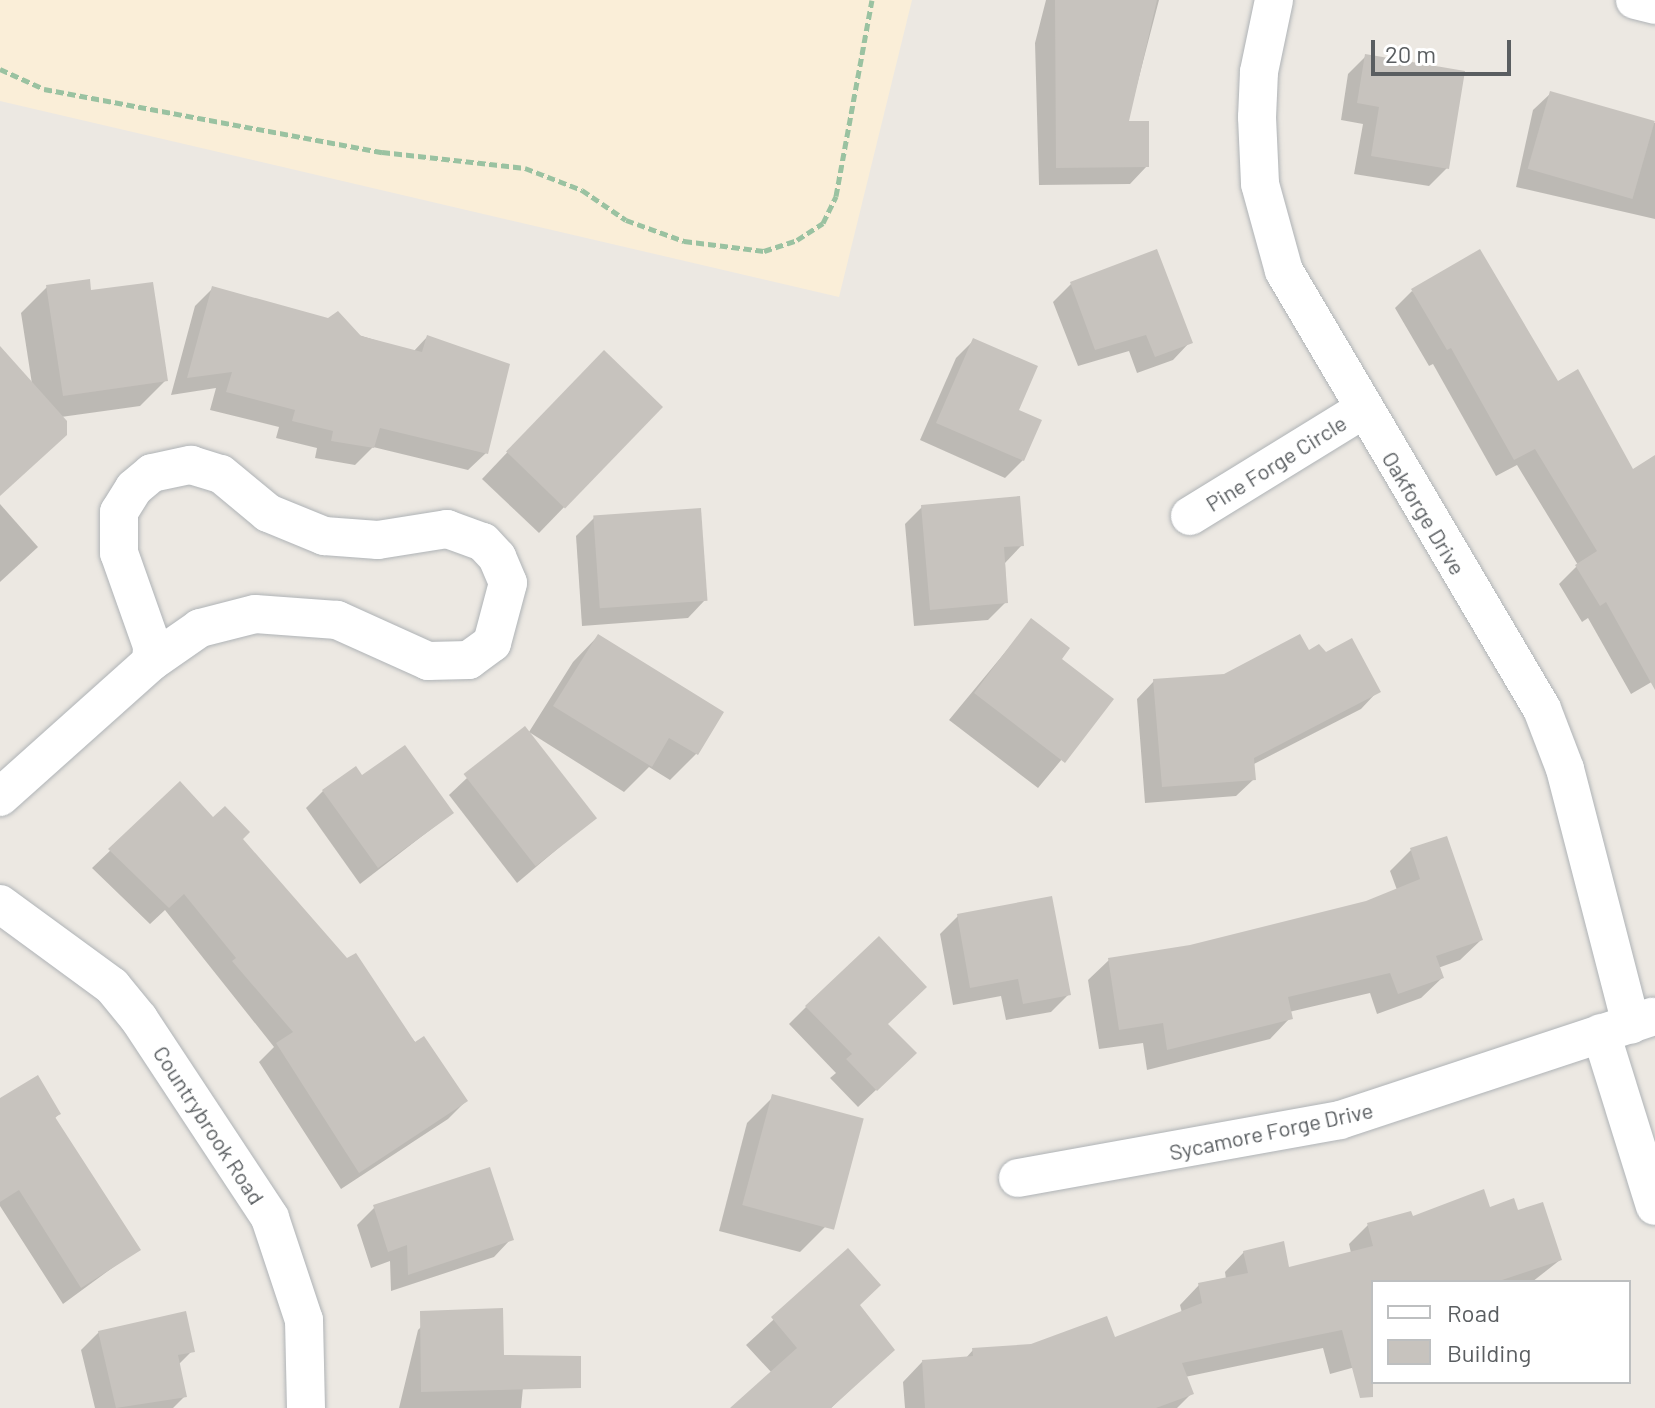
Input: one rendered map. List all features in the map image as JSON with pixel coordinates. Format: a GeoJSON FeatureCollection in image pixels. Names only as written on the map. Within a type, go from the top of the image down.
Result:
{"type":"FeatureCollection","features":[{"type":"Feature","properties":{"kind":"street","name":"Oakforge Drive"},"geometry":{"type":"LineString","coordinates":[[1274,0],[1259,72],[1260,184],[1288,281],[1542,709],[1565,769],[1629,1025],[1655,1206]]}},
{"type":"Feature","properties":{"kind":"street"},"geometry":{"type":"LineString","coordinates":[[1635,0],[1655,5]]}},
{"type":"Feature","properties":{"kind":"street","name":"Pine Forge Circle"},"geometry":{"type":"LineString","coordinates":[[1190,516],[1362,410]]}},
{"type":"Feature","properties":{"kind":"street"},"geometry":{"type":"LineString","coordinates":[[0,797],[151,662],[200,628],[255,614],[288,613],[351,624],[428,661],[469,660],[492,643],[508,583],[497,557],[464,533],[447,529],[378,540],[324,536],[268,513],[208,469],[164,468],[134,488],[119,512],[119,553],[152,646],[151,662]]}},
{"type":"Feature","properties":{"kind":"street","name":"Countrybrook Road"},"geometry":{"type":"LineString","coordinates":[[0,904],[112,986],[139,1019],[270,1218],[304,1320],[306,1408]]}},
{"type":"Feature","properties":{"kind":"street","name":"Sycamore Forge Drive"},"geometry":{"type":"LineString","coordinates":[[1018,1178],[1340,1120],[1629,1025]]}},
{"type":"Feature","properties":{"kind":"path"},"geometry":{"type":"LineString","coordinates":[[0,69],[59,92],[382,152],[525,168],[582,190],[626,220],[684,241],[764,251],[797,240],[823,223],[836,196],[860,43],[872,0]]}},
{"type":"Feature","properties":{"kind":"shaded area"},"geometry":{"type":"Polygon","coordinates":[[[0,0],[912,0],[839,297],[0,101],[0,0]]]}},
{"type":"Feature","properties":{"kind":"building"},"geometry":{"type":"Polygon","coordinates":[[[1055,0],[1157,0],[1129,121],[1149,121],[1149,167],[1056,168],[1055,0]]]}},
{"type":"Feature","properties":{"kind":"building"},"geometry":{"type":"Polygon","coordinates":[[[1365,54],[1465,71],[1449,169],[1371,156],[1379,107],[1357,103],[1365,54]]]}},
{"type":"Feature","properties":{"kind":"building"},"geometry":{"type":"Polygon","coordinates":[[[1550,91],[1655,121],[1632,199],[1528,169],[1550,91]]]}},
{"type":"Feature","properties":{"kind":"building"},"geometry":{"type":"Polygon","coordinates":[[[1157,249],[1193,343],[1155,357],[1146,335],[1095,350],[1070,282],[1157,249]]]}},
{"type":"Feature","properties":{"kind":"building"},"geometry":{"type":"Polygon","coordinates":[[[1480,249],[1558,381],[1578,369],[1633,469],[1655,455],[1655,690],[1606,602],[1600,606],[1575,565],[1597,551],[1535,449],[1514,460],[1451,348],[1447,350],[1411,289],[1480,249]]]}},
{"type":"Feature","properties":{"kind":"building"},"geometry":{"type":"Polygon","coordinates":[[[90,279],[91,290],[153,282],[168,381],[63,396],[46,285],[90,279]]]}},
{"type":"Feature","properties":{"kind":"building"},"geometry":{"type":"Polygon","coordinates":[[[212,286],[328,318],[338,311],[361,336],[422,352],[427,335],[510,364],[488,454],[380,428],[374,448],[331,441],[333,431],[292,421],[295,410],[226,392],[232,372],[187,378],[212,286]]]}},
{"type":"Feature","properties":{"kind":"building"},"geometry":{"type":"Polygon","coordinates":[[[973,338],[1038,366],[1019,410],[1042,420],[1024,461],[936,423],[973,338]]]}},
{"type":"Feature","properties":{"kind":"building"},"geometry":{"type":"Polygon","coordinates":[[[0,346],[67,421],[67,435],[0,496],[0,346]]]}},
{"type":"Feature","properties":{"kind":"building"},"geometry":{"type":"Polygon","coordinates":[[[604,350],[663,407],[565,508],[506,451],[604,350]]]}},
{"type":"Feature","properties":{"kind":"building"},"geometry":{"type":"Polygon","coordinates":[[[1020,496],[1024,546],[1004,547],[1008,603],[930,610],[921,505],[1020,496]]]}},
{"type":"Feature","properties":{"kind":"building"},"geometry":{"type":"Polygon","coordinates":[[[701,508],[707,601],[600,608],[593,516],[701,508]]]}},
{"type":"Feature","properties":{"kind":"building"},"geometry":{"type":"Polygon","coordinates":[[[1031,618],[1070,648],[1062,659],[1114,699],[1065,763],[974,693],[1031,618]]]}},
{"type":"Feature","properties":{"kind":"building"},"geometry":{"type":"Polygon","coordinates":[[[598,634],[724,712],[698,755],[669,738],[652,767],[553,706],[598,634]]]}},
{"type":"Feature","properties":{"kind":"building"},"geometry":{"type":"Polygon","coordinates":[[[1300,634],[1309,650],[1319,644],[1326,652],[1352,638],[1381,692],[1254,758],[1256,780],[1162,787],[1153,679],[1224,674],[1300,634]]]}},
{"type":"Feature","properties":{"kind":"building"},"geometry":{"type":"Polygon","coordinates":[[[525,726],[597,818],[536,866],[464,774],[525,726]]]}},
{"type":"Feature","properties":{"kind":"building"},"geometry":{"type":"Polygon","coordinates":[[[405,745],[454,813],[378,868],[322,790],[356,766],[362,775],[405,745]]]}},
{"type":"Feature","properties":{"kind":"building"},"geometry":{"type":"Polygon","coordinates":[[[180,781],[213,817],[225,806],[250,832],[243,839],[347,958],[356,953],[415,1042],[424,1036],[468,1101],[359,1173],[276,1043],[293,1032],[232,961],[236,958],[184,894],[169,908],[108,849],[180,781]]]}},
{"type":"Feature","properties":{"kind":"building"},"geometry":{"type":"Polygon","coordinates":[[[1447,836],[1483,940],[1436,956],[1444,978],[1398,994],[1390,973],[1288,997],[1293,1019],[1167,1050],[1163,1023],[1119,1030],[1108,958],[1190,945],[1366,901],[1420,879],[1410,848],[1447,836]]]}},
{"type":"Feature","properties":{"kind":"building"},"geometry":{"type":"Polygon","coordinates":[[[1052,896],[1071,995],[1023,1004],[1018,979],[970,988],[957,914],[1052,896]]]}},
{"type":"Feature","properties":{"kind":"building"},"geometry":{"type":"Polygon","coordinates":[[[879,936],[927,987],[888,1024],[917,1053],[877,1091],[846,1059],[852,1054],[805,1006],[879,936]]]}},
{"type":"Feature","properties":{"kind":"building"},"geometry":{"type":"Polygon","coordinates":[[[38,1075],[61,1114],[55,1117],[141,1250],[81,1288],[19,1190],[0,1202],[0,1098],[38,1075]]]}},
{"type":"Feature","properties":{"kind":"building"},"geometry":{"type":"Polygon","coordinates":[[[772,1094],[864,1119],[834,1230],[742,1205],[772,1094]]]}},
{"type":"Feature","properties":{"kind":"building"},"geometry":{"type":"Polygon","coordinates":[[[490,1167],[514,1240],[408,1275],[407,1245],[388,1252],[373,1205],[490,1167]]]}},
{"type":"Feature","properties":{"kind":"building"},"geometry":{"type":"Polygon","coordinates":[[[1484,1189],[1490,1207],[1514,1198],[1518,1210],[1543,1202],[1562,1260],[1502,1280],[1371,1280],[1373,1397],[1360,1398],[1342,1330],[1182,1363],[1194,1394],[1156,1408],[925,1408],[922,1360],[973,1356],[972,1348],[1031,1344],[1107,1316],[1115,1337],[1202,1303],[1198,1283],[1248,1273],[1243,1251],[1284,1241],[1289,1267],[1373,1246],[1367,1223],[1411,1211],[1413,1216],[1484,1189]]]}},
{"type":"Feature","properties":{"kind":"building"},"geometry":{"type":"Polygon","coordinates":[[[848,1248],[881,1285],[860,1305],[895,1350],[831,1408],[730,1408],[797,1348],[771,1317],[848,1248]]]}},
{"type":"Feature","properties":{"kind":"building"},"geometry":{"type":"Polygon","coordinates":[[[503,1308],[504,1355],[581,1356],[581,1388],[421,1392],[420,1311],[503,1308]]]}},
{"type":"Feature","properties":{"kind":"building"},"geometry":{"type":"Polygon","coordinates":[[[186,1311],[195,1352],[178,1355],[187,1397],[116,1408],[98,1331],[186,1311]]]}}]}
